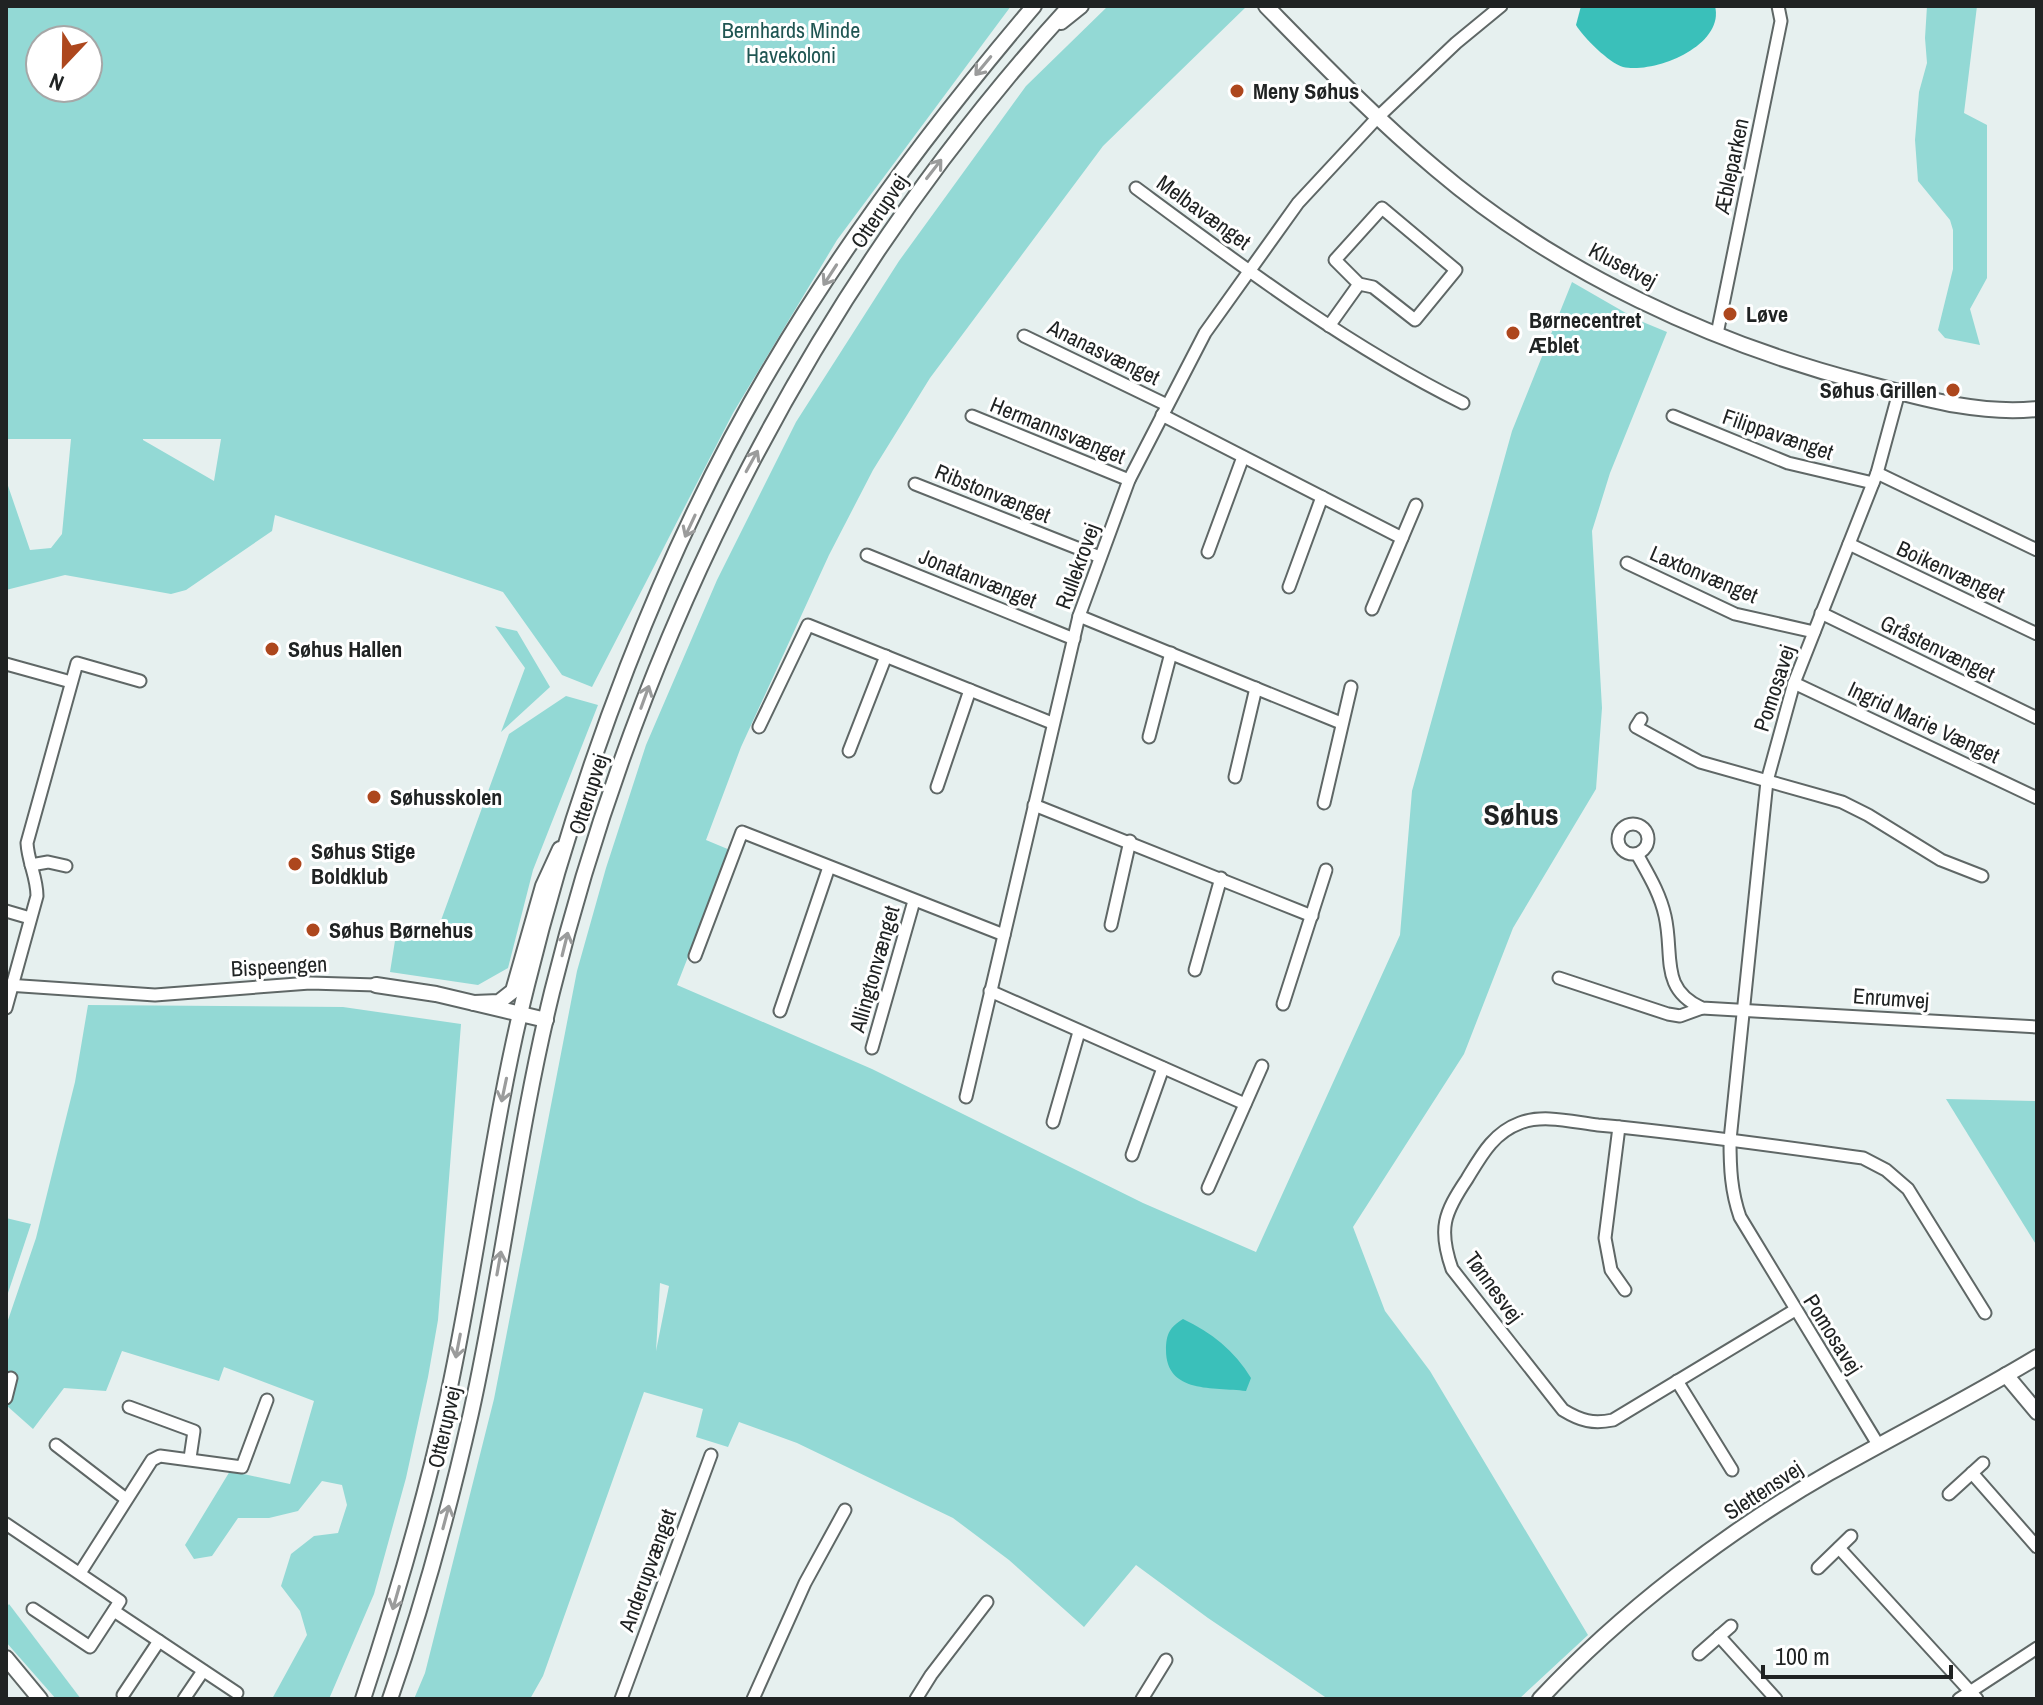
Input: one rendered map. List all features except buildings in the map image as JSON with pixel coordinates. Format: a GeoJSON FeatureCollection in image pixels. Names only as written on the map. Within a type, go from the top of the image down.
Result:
{"type":"FeatureCollection","features":[{"type":"Feature","properties":{"kind":"main road","name":"Otterupvej"},"geometry":{"type":"LineString","coordinates":[[363,1699],[393,1609],[447,1404],[520,1013],[549,900],[624,675],[713,475],[772,366],[890,184],[966,86],[1034,6]]}},
{"type":"Feature","properties":{"kind":"main road","name":"Otterupvej"},"geometry":{"type":"LineString","coordinates":[[390,1699],[418,1618],[472,1409],[546,1020],[575,905],[613,784],[649,685],[693,581],[738,487],[844,302],[912,199],[986,102],[1070,6]]}},
{"type":"Feature","properties":{"kind":"main road"},"geometry":{"type":"LineString","coordinates":[[1039,40],[1081,6]]}},
{"type":"Feature","properties":{"kind":"main road","name":"Klusetvej"},"geometry":{"type":"LineString","coordinates":[[1266,6],[1377,118],[1438,171],[1527,235],[1648,305],[1717,334],[1830,374],[1968,408],[2009,412],[2037,409]]}},
{"type":"Feature","properties":{"kind":"main road"},"geometry":{"type":"LineString","coordinates":[[474,1003],[499,1002],[513,991],[543,886],[576,816]]}},
{"type":"Feature","properties":{"kind":"main road","name":"Bispeengen"},"geometry":{"type":"LineString","coordinates":[[376,985],[436,994],[546,1020]]}},
{"type":"Feature","properties":{"kind":"main road","name":"Slettensvej"},"geometry":{"type":"LineString","coordinates":[[1540,1699],[1650,1597],[1718,1545],[1826,1475],[2037,1357]]}},
{"type":"Feature","properties":{"kind":"main road"},"geometry":{"type":"LineString","coordinates":[[2006,1375],[2037,1412]]}},
{"type":"Feature","properties":{"kind":"main road"},"geometry":{"type":"LineString","coordinates":[[6,1658],[40,1699]]}},
{"type":"Feature","properties":{"kind":"street"},"geometry":{"type":"LineString","coordinates":[[1377,118],[1456,43],[1501,6]]}},
{"type":"Feature","properties":{"kind":"street","name":"Æbleparken"},"geometry":{"type":"LineString","coordinates":[[1717,334],[1781,21],[1778,6]]}},
{"type":"Feature","properties":{"kind":"street","name":"Rullekrovej"},"geometry":{"type":"LineString","coordinates":[[966,1097],[1079,616],[1129,480],[1205,333],[1298,203],[1377,118]]}},
{"type":"Feature","properties":{"kind":"street","name":"Melbavænget"},"geometry":{"type":"LineString","coordinates":[[1136,188],[1329,326],[1418,381],[1463,403]]}},
{"type":"Feature","properties":{"kind":"street"},"geometry":{"type":"LineString","coordinates":[[1382,208],[1456,270],[1415,320],[1373,287],[1359,284],[1335,260],[1382,208]]}},
{"type":"Feature","properties":{"kind":"street"},"geometry":{"type":"LineString","coordinates":[[1329,326],[1359,284]]}},
{"type":"Feature","properties":{"kind":"street","name":"Ananasvænget"},"geometry":{"type":"LineString","coordinates":[[1024,336],[1165,410],[1243,457],[1402,538]]}},
{"type":"Feature","properties":{"kind":"street","name":"Pomosavej"},"geometry":{"type":"LineString","coordinates":[[1879,1446],[1740,1217],[1730,1173],[1730,1140],[1767,781],[1794,683],[1875,478],[1899,392]]}},
{"type":"Feature","properties":{"kind":"street","name":"Hermannsvænget"},"geometry":{"type":"LineString","coordinates":[[972,416],[1129,480]]}},
{"type":"Feature","properties":{"kind":"street","name":"Filippavænget"},"geometry":{"type":"LineString","coordinates":[[1673,416],[1788,463],[1875,478],[2037,550]]}},
{"type":"Feature","properties":{"kind":"street"},"geometry":{"type":"LineString","coordinates":[[1208,552],[1243,457]]}},
{"type":"Feature","properties":{"kind":"street","name":"Ribstonvænget"},"geometry":{"type":"LineString","coordinates":[[915,484],[1100,557]]}},
{"type":"Feature","properties":{"kind":"street"},"geometry":{"type":"LineString","coordinates":[[1289,587],[1322,497]]}},
{"type":"Feature","properties":{"kind":"street"},"geometry":{"type":"LineString","coordinates":[[1372,609],[1416,505]]}},
{"type":"Feature","properties":{"kind":"street","name":"Boikenvænget"},"geometry":{"type":"LineString","coordinates":[[1849,544],[2037,634]]}},
{"type":"Feature","properties":{"kind":"street","name":"Jonatanvænget"},"geometry":{"type":"LineString","coordinates":[[867,555],[1074,639]]}},
{"type":"Feature","properties":{"kind":"street","name":"Laxtonvænget"},"geometry":{"type":"LineString","coordinates":[[1627,563],[1735,614],[1814,632]]}},
{"type":"Feature","properties":{"kind":"street","name":"Gråstenvænget"},"geometry":{"type":"LineString","coordinates":[[1821,613],[2037,718]]}},
{"type":"Feature","properties":{"kind":"street"},"geometry":{"type":"LineString","coordinates":[[1079,616],[1341,723]]}},
{"type":"Feature","properties":{"kind":"street"},"geometry":{"type":"LineString","coordinates":[[759,727],[808,625],[1052,723]]}},
{"type":"Feature","properties":{"kind":"street"},"geometry":{"type":"LineString","coordinates":[[1149,737],[1171,653]]}},
{"type":"Feature","properties":{"kind":"street"},"geometry":{"type":"LineString","coordinates":[[849,751],[886,656]]}},
{"type":"Feature","properties":{"kind":"street"},"geometry":{"type":"LineString","coordinates":[[6,1008],[9,985],[37,896],[37,882],[27,843],[77,663],[140,681]]}},
{"type":"Feature","properties":{"kind":"street"},"geometry":{"type":"LineString","coordinates":[[6,664],[71,682]]}},
{"type":"Feature","properties":{"kind":"street","name":"Ingrid Marie Vænget"},"geometry":{"type":"LineString","coordinates":[[1794,683],[2037,798]]}},
{"type":"Feature","properties":{"kind":"street"},"geometry":{"type":"LineString","coordinates":[[1324,803],[1351,687]]}},
{"type":"Feature","properties":{"kind":"street"},"geometry":{"type":"LineString","coordinates":[[1235,777],[1256,688]]}},
{"type":"Feature","properties":{"kind":"street"},"geometry":{"type":"LineString","coordinates":[[937,787],[970,690]]}},
{"type":"Feature","properties":{"kind":"street"},"geometry":{"type":"LineString","coordinates":[[1641,719],[1636,727],[1700,762],[1842,802],[1941,860],[1982,876]]}},
{"type":"Feature","properties":{"kind":"street"},"geometry":{"type":"LineString","coordinates":[[1034,805],[1312,916]]}},
{"type":"Feature","properties":{"kind":"street","name":"Allingtonvænget"},"geometry":{"type":"LineString","coordinates":[[695,956],[742,832],[1004,935]]}},
{"type":"Feature","properties":{"kind":"street"},"geometry":{"type":"LineString","coordinates":[[1111,925],[1130,841]]}},
{"type":"Feature","properties":{"kind":"street"},"geometry":{"type":"LineString","coordinates":[[1637,854],[1660,896],[1666,918],[1674,983],[1682,997],[1702,1008]]}},
{"type":"Feature","properties":{"kind":"street"},"geometry":{"type":"LineString","coordinates":[[31,865],[48,862],[66,866]]}},
{"type":"Feature","properties":{"kind":"street"},"geometry":{"type":"LineString","coordinates":[[780,1011],[829,867]]}},
{"type":"Feature","properties":{"kind":"street"},"geometry":{"type":"LineString","coordinates":[[1283,1004],[1326,870]]}},
{"type":"Feature","properties":{"kind":"street"},"geometry":{"type":"LineString","coordinates":[[1195,970],[1221,878]]}},
{"type":"Feature","properties":{"kind":"street","name":"Allingtonvænget"},"geometry":{"type":"LineString","coordinates":[[872,1048],[914,901]]}},
{"type":"Feature","properties":{"kind":"street"},"geometry":{"type":"LineString","coordinates":[[6,911],[30,918]]}},
{"type":"Feature","properties":{"kind":"street"},"geometry":{"type":"LineString","coordinates":[[1559,978],[1668,1014],[1680,1016],[1702,1008],[1743,1009]]}},
{"type":"Feature","properties":{"kind":"street","name":"Bispeengen"},"geometry":{"type":"LineString","coordinates":[[9,985],[155,995],[310,983],[376,985]]}},
{"type":"Feature","properties":{"kind":"street"},"geometry":{"type":"LineString","coordinates":[[990,991],[1245,1104]]}},
{"type":"Feature","properties":{"kind":"street","name":"Enrumvej"},"geometry":{"type":"LineString","coordinates":[[1743,1009],[2037,1027]]}},
{"type":"Feature","properties":{"kind":"street"},"geometry":{"type":"LineString","coordinates":[[1053,1122],[1079,1032]]}},
{"type":"Feature","properties":{"kind":"street"},"geometry":{"type":"LineString","coordinates":[[1208,1188],[1262,1066]]}},
{"type":"Feature","properties":{"kind":"street"},"geometry":{"type":"LineString","coordinates":[[1132,1155],[1163,1068]]}},
{"type":"Feature","properties":{"kind":"street","name":"Tønnesvej"},"geometry":{"type":"LineString","coordinates":[[1795,1310],[1613,1420],[1595,1423],[1578,1419],[1563,1410],[1452,1269],[1444,1245],[1444,1226],[1450,1205],[1491,1141],[1506,1129],[1537,1119],[1863,1158],[1886,1170],[1908,1189],[1985,1313]]}},
{"type":"Feature","properties":{"kind":"street"},"geometry":{"type":"LineString","coordinates":[[1619,1127],[1605,1238],[1611,1270],[1625,1290]]}},
{"type":"Feature","properties":{"kind":"street"},"geometry":{"type":"LineString","coordinates":[[6,1398],[11,1378]]}},
{"type":"Feature","properties":{"kind":"street"},"geometry":{"type":"LineString","coordinates":[[1677,1381],[1732,1470]]}},
{"type":"Feature","properties":{"kind":"street"},"geometry":{"type":"LineString","coordinates":[[80,1573],[152,1460],[160,1456],[190,1458],[242,1467],[267,1400]]}},
{"type":"Feature","properties":{"kind":"street"},"geometry":{"type":"LineString","coordinates":[[129,1407],[194,1431],[190,1458]]}},
{"type":"Feature","properties":{"kind":"street"},"geometry":{"type":"LineString","coordinates":[[56,1445],[126,1499]]}},
{"type":"Feature","properties":{"kind":"street","name":"Anderupvænget"},"geometry":{"type":"LineString","coordinates":[[621,1699],[711,1455]]}},
{"type":"Feature","properties":{"kind":"street"},"geometry":{"type":"LineString","coordinates":[[1949,1494],[1983,1463]]}},
{"type":"Feature","properties":{"kind":"street"},"geometry":{"type":"LineString","coordinates":[[1972,1473],[2037,1547]]}},
{"type":"Feature","properties":{"kind":"street"},"geometry":{"type":"LineString","coordinates":[[753,1699],[805,1583],[845,1510]]}},
{"type":"Feature","properties":{"kind":"street"},"geometry":{"type":"LineString","coordinates":[[6,1524],[120,1601],[90,1647],[33,1609]]}},
{"type":"Feature","properties":{"kind":"street"},"geometry":{"type":"LineString","coordinates":[[1818,1568],[1851,1536]]}},
{"type":"Feature","properties":{"kind":"street"},"geometry":{"type":"LineString","coordinates":[[1839,1548],[1974,1695]]}},
{"type":"Feature","properties":{"kind":"street"},"geometry":{"type":"LineString","coordinates":[[916,1699],[987,1602]]}},
{"type":"Feature","properties":{"kind":"street"},"geometry":{"type":"LineString","coordinates":[[114,1611],[237,1693]]}},
{"type":"Feature","properties":{"kind":"street"},"geometry":{"type":"LineString","coordinates":[[1699,1654],[1731,1626]]}},
{"type":"Feature","properties":{"kind":"street"},"geometry":{"type":"LineString","coordinates":[[1719,1636],[1776,1699]]}},
{"type":"Feature","properties":{"kind":"street"},"geometry":{"type":"LineString","coordinates":[[123,1695],[159,1641]]}},
{"type":"Feature","properties":{"kind":"street"},"geometry":{"type":"LineString","coordinates":[[1959,1699],[1974,1695],[2037,1648]]}},
{"type":"Feature","properties":{"kind":"street"},"geometry":{"type":"LineString","coordinates":[[1142,1699],[1166,1660]]}},
{"type":"Feature","properties":{"kind":"street"},"geometry":{"type":"LineString","coordinates":[[184,1699],[203,1671]]}},
{"type":"Feature","properties":{"kind":"green space","name":"Bernhards Minde Havekoloni"},"geometry":{"type":"Polygon","coordinates":[[[6,6],[1011,6],[837,240],[733,413],[592,687],[562,675],[503,592],[275,515],[272,531],[186,590],[171,594],[65,575],[6,590],[6,480],[30,550],[51,548],[62,534],[71,439],[6,439],[6,6]],[[143,439],[143,440],[214,481],[221,439],[143,439]]]}},
{"type":"Feature","properties":{"kind":"green space"},"geometry":{"type":"Polygon","coordinates":[[[1108,6],[1247,6],[1103,146],[930,378],[873,470],[829,555],[741,747],[706,840],[730,850],[677,985],[872,1069],[1143,1203],[1256,1252],[1400,935],[1412,791],[1512,431],[1572,282],[1638,320],[1667,332],[1610,473],[1592,531],[1602,708],[1596,789],[1513,928],[1464,1054],[1353,1227],[1385,1311],[1430,1371],[1588,1635],[1519,1699],[1328,1699],[1136,1565],[1084,1627],[1009,1560],[953,1518],[797,1443],[739,1422],[728,1447],[696,1437],[703,1409],[644,1392],[543,1676],[530,1699],[414,1699],[425,1673],[494,1399],[577,971],[646,745],[717,580],[796,422],[899,261],[1026,86],[1108,6]],[[660,1283],[656,1351],[669,1286],[660,1283]]]}},
{"type":"Feature","properties":{"kind":"green space"},"geometry":{"type":"Polygon","coordinates":[[[1927,6],[1977,6],[1964,113],[1987,125],[1987,278],[1970,309],[1980,345],[1945,338],[1938,330],[1953,269],[1953,230],[1950,220],[1918,181],[1915,140],[1919,92],[1927,63],[1927,6]]]}},
{"type":"Feature","properties":{"kind":"green space"},"geometry":{"type":"Polygon","coordinates":[[[495,626],[517,631],[550,687],[501,732],[525,668],[495,626]]]}},
{"type":"Feature","properties":{"kind":"green space"},"geometry":{"type":"Polygon","coordinates":[[[566,696],[598,705],[533,870],[508,968],[478,985],[390,972],[398,922],[436,934],[509,734],[566,696]]]}},
{"type":"Feature","properties":{"kind":"green space"},"geometry":{"type":"Polygon","coordinates":[[[88,1005],[343,1007],[461,1024],[438,1320],[428,1377],[406,1478],[374,1594],[329,1699],[272,1699],[307,1635],[300,1611],[281,1586],[291,1554],[314,1536],[338,1533],[347,1505],[342,1485],[322,1481],[298,1511],[269,1518],[238,1518],[212,1556],[194,1559],[185,1545],[230,1471],[290,1484],[314,1401],[224,1367],[219,1381],[122,1351],[106,1391],[64,1388],[33,1429],[6,1405],[6,1326],[36,1238],[75,1082],[88,1005]]]}},
{"type":"Feature","properties":{"kind":"green space"},"geometry":{"type":"Polygon","coordinates":[[[1946,1099],[2037,1101],[2037,1246],[1946,1099]]]}},
{"type":"Feature","properties":{"kind":"green space"},"geometry":{"type":"Polygon","coordinates":[[[6,1218],[31,1224],[6,1299],[6,1218]]]}},
{"type":"Feature","properties":{"kind":"green space"},"geometry":{"type":"Polygon","coordinates":[[[9,1604],[81,1699],[56,1699],[6,1642],[6,1608],[9,1604]]]}},
{"type":"Feature","properties":{"kind":"shaded area"},"geometry":{"type":"Polygon","coordinates":[[[1581,6],[1715,6],[1715,20],[1709,33],[1684,54],[1652,66],[1623,67],[1604,55],[1579,30],[1576,25],[1581,6]]]}},
{"type":"Feature","properties":{"kind":"shaded area"},"geometry":{"type":"Polygon","coordinates":[[[1183,1319],[1213,1336],[1238,1359],[1251,1378],[1246,1391],[1194,1386],[1174,1374],[1168,1364],[1167,1340],[1172,1328],[1183,1319]]]}},
{"type":"Feature","properties":{"kind":"place","name":"Meny Søhus"},"geometry":{"type":"Point","coordinates":[1237,91]}},
{"type":"Feature","properties":{"kind":"place","name":"Løve"},"geometry":{"type":"Point","coordinates":[1730,314]}},
{"type":"Feature","properties":{"kind":"place","name":"Børnecentret Æblet"},"geometry":{"type":"Point","coordinates":[1513,333]}},
{"type":"Feature","properties":{"kind":"place","name":"Søhus Grillen"},"geometry":{"type":"Point","coordinates":[1953,390]}},
{"type":"Feature","properties":{"kind":"place","name":"Søhus Hallen"},"geometry":{"type":"Point","coordinates":[272,649]}},
{"type":"Feature","properties":{"kind":"place","name":"Søhusskolen"},"geometry":{"type":"Point","coordinates":[374,797]}},
{"type":"Feature","properties":{"kind":"place","name":"Søhus Stige Boldklub"},"geometry":{"type":"Point","coordinates":[295,864]}},
{"type":"Feature","properties":{"kind":"place","name":"Søhus Børnehus"},"geometry":{"type":"Point","coordinates":[313,930]}},
{"type":"Feature","properties":{"kind":"district","name":"Søhus"},"geometry":{"type":"Point","coordinates":[1521,814]}}]}
